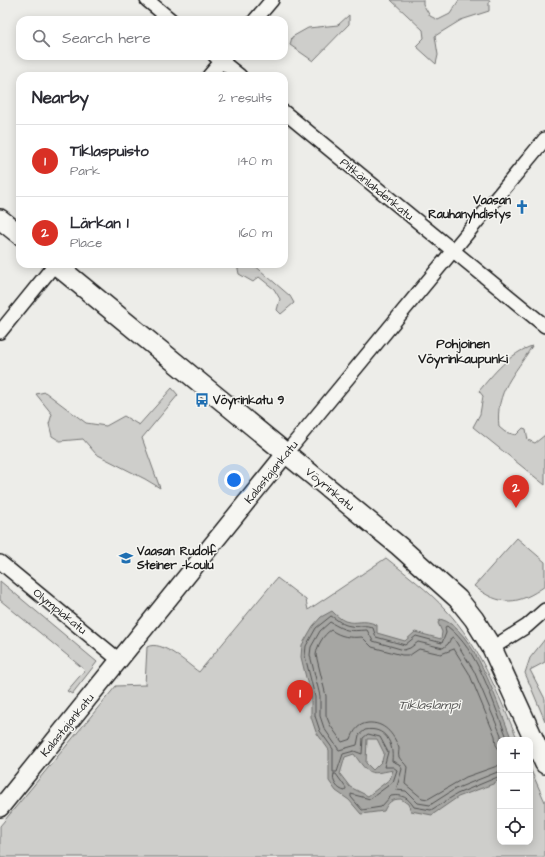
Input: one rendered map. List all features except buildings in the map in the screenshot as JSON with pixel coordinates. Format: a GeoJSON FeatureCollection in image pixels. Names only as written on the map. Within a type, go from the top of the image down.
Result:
{"type":"FeatureCollection","features":[{"type":"Feature","properties":{"kind":"main road"},"geometry":{"type":"LineString","coordinates":[[0,219],[16,232]]}},
{"type":"Feature","properties":{"kind":"main road","name":"Vöyrinkatu"},"geometry":{"type":"LineString","coordinates":[[60,268],[399,546],[458,599],[474,619],[492,648],[545,764]]}},
{"type":"Feature","properties":{"kind":"street"},"geometry":{"type":"LineString","coordinates":[[147,0],[166,16]]}},
{"type":"Feature","properties":{"kind":"street"},"geometry":{"type":"LineString","coordinates":[[259,16],[272,0]]}},
{"type":"Feature","properties":{"kind":"street"},"geometry":{"type":"LineString","coordinates":[[212,72],[220,60]]}},
{"type":"Feature","properties":{"kind":"street"},"geometry":{"type":"LineString","coordinates":[[223,60],[236,72]]}},
{"type":"Feature","properties":{"kind":"street","name":"Pitkänlahdenkatu"},"geometry":{"type":"LineString","coordinates":[[288,115],[545,326]]}},
{"type":"Feature","properties":{"kind":"street","name":"Kalastajankatu"},"geometry":{"type":"LineString","coordinates":[[0,808],[286,453],[545,139]]}},
{"type":"Feature","properties":{"kind":"street"},"geometry":{"type":"LineString","coordinates":[[0,332],[52,268]]}},
{"type":"Feature","properties":{"kind":"street","name":"Olympiakatu"},"geometry":{"type":"LineString","coordinates":[[0,562],[119,660]]}},
{"type":"Feature","properties":{"kind":"street"},"geometry":{"type":"LineString","coordinates":[[492,648],[527,626],[545,610]]}},
{"type":"Feature","properties":{"kind":"shaded area"},"geometry":{"type":"Polygon","coordinates":[[[391,0],[423,0],[423,4],[430,16],[438,20],[450,14],[459,0],[490,0],[489,11],[461,20],[435,36],[438,55],[436,64],[416,46],[424,38],[423,30],[391,0]]]}},
{"type":"Feature","properties":{"kind":"shaded area"},"geometry":{"type":"Polygon","coordinates":[[[349,15],[349,24],[313,61],[290,45],[292,37],[308,28],[338,25],[349,15]]]}},
{"type":"Feature","properties":{"kind":"shaded area"},"geometry":{"type":"Polygon","coordinates":[[[238,268],[258,268],[290,296],[294,303],[281,314],[277,310],[280,299],[274,289],[259,277],[253,282],[239,274],[238,268]]]}},
{"type":"Feature","properties":{"kind":"shaded area"},"geometry":{"type":"Polygon","coordinates":[[[532,346],[503,393],[500,403],[499,427],[505,432],[516,435],[523,428],[526,429],[528,440],[535,443],[545,435],[545,485],[473,427],[480,414],[483,396],[479,391],[496,371],[509,359],[524,349],[532,346]]]}},
{"type":"Feature","properties":{"kind":"shaded area"},"geometry":{"type":"Polygon","coordinates":[[[172,388],[178,395],[142,438],[160,488],[96,454],[83,439],[60,441],[52,436],[49,424],[52,414],[36,394],[45,392],[86,423],[106,426],[124,416],[139,425],[172,388]]]}},
{"type":"Feature","properties":{"kind":"shaded area"},"geometry":{"type":"Polygon","coordinates":[[[517,538],[545,562],[545,586],[527,597],[518,600],[510,601],[492,598],[474,586],[517,538]]]}},
{"type":"Feature","properties":{"kind":"shaded area"},"geometry":{"type":"Polygon","coordinates":[[[386,558],[424,589],[446,610],[469,639],[478,655],[517,737],[497,737],[497,845],[533,845],[533,775],[545,802],[545,857],[0,857],[0,826],[116,686],[145,685],[147,647],[153,645],[167,649],[199,672],[277,578],[306,600],[308,610],[386,558]]]}},
{"type":"Feature","properties":{"kind":"shaded area"},"geometry":{"type":"Polygon","coordinates":[[[0,581],[97,662],[72,694],[67,691],[85,670],[0,600],[0,581]]]}},
{"type":"Feature","properties":{"kind":"shaded area"},"geometry":{"type":"Polygon","coordinates":[[[545,639],[545,662],[530,670],[545,699],[545,721],[525,673],[530,658],[545,639]]]}},
{"type":"Feature","properties":{"kind":"water","name":"Tiklaslampi"},"geometry":{"type":"Polygon","coordinates":[[[332,611],[345,621],[372,623],[377,625],[377,633],[405,641],[415,632],[441,639],[442,632],[438,623],[440,619],[452,625],[463,636],[483,668],[510,735],[510,737],[497,737],[497,781],[458,797],[432,815],[411,811],[408,804],[401,799],[391,802],[387,805],[384,811],[361,814],[349,800],[336,791],[329,781],[329,750],[316,732],[311,717],[311,698],[301,657],[302,645],[313,626],[321,617],[332,611]],[[367,739],[366,763],[373,770],[382,761],[384,753],[377,739],[367,739]],[[354,754],[345,757],[340,774],[350,787],[368,796],[390,779],[393,770],[374,773],[366,770],[354,754]]]}},
{"type":"Feature","properties":{"kind":"place","name":"Vaasan Rauhanyhdistys"},"geometry":{"type":"Point","coordinates":[522,207]}},
{"type":"Feature","properties":{"kind":"place","name":"Vöyrinkatu 9"},"geometry":{"type":"Point","coordinates":[202,400]}},
{"type":"Feature","properties":{"kind":"place","name":"Lärkan 1"},"geometry":{"type":"Point","coordinates":[516,508]}},
{"type":"Feature","properties":{"kind":"place","name":"Vaasan Rudolf Steiner -koulu"},"geometry":{"type":"Point","coordinates":[126,558]}},
{"type":"Feature","properties":{"kind":"place","name":"Tiklaspuisto"},"geometry":{"type":"Point","coordinates":[300,713]}},
{"type":"Feature","properties":{"kind":"district","name":"Pohjoinen Vöyrinkaupunki"},"geometry":{"type":"Point","coordinates":[463,350]}}]}
